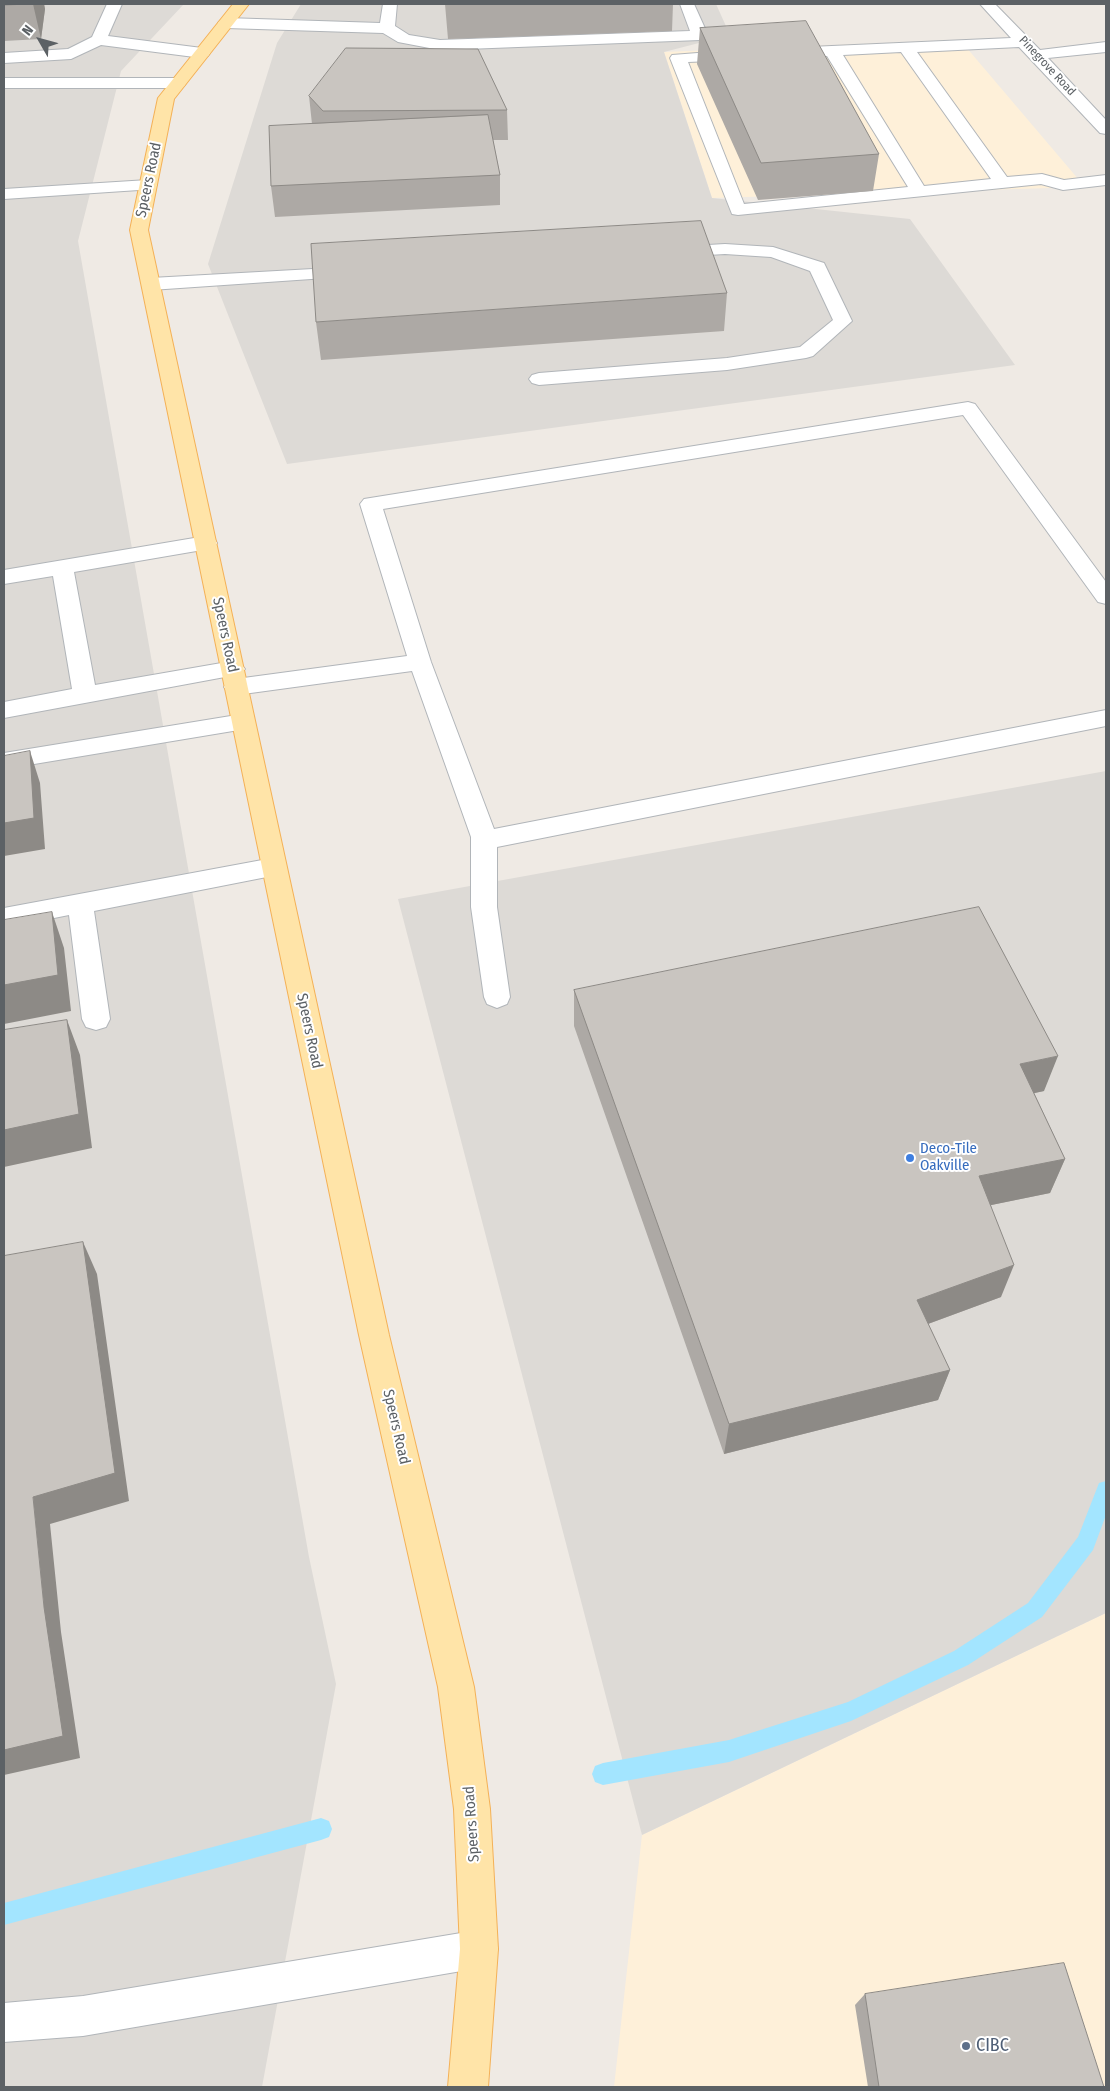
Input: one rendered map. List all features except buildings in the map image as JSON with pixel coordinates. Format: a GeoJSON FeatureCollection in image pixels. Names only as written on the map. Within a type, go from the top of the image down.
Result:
{"type":"FeatureCollection","features":[{"type":"Feature","properties":{"kind":"main road","name":"Speers Road"},"geometry":{"type":"LineString","coordinates":[[233,13],[166,98],[139,230],[374,1335],[456,1687],[472,1809],[479,1949],[468,2087]]}},
{"type":"Feature","properties":{"kind":"street"},"geometry":{"type":"LineString","coordinates":[[99,40],[114,4]]}},
{"type":"Feature","properties":{"kind":"street"},"geometry":{"type":"LineString","coordinates":[[387,28],[390,4]]}},
{"type":"Feature","properties":{"kind":"street"},"geometry":{"type":"LineString","coordinates":[[233,13],[387,28],[404,39],[440,45],[700,35],[687,4]]}},
{"type":"Feature","properties":{"kind":"street","name":"Pinegrove Road"},"geometry":{"type":"LineString","coordinates":[[987,4],[1106,129]]}},
{"type":"Feature","properties":{"kind":"street"},"geometry":{"type":"LineString","coordinates":[[4,58],[71,54],[99,40],[202,52]]}},
{"type":"Feature","properties":{"kind":"street"},"geometry":{"type":"LineString","coordinates":[[775,54],[1025,42]]}},
{"type":"Feature","properties":{"kind":"street"},"geometry":{"type":"LineString","coordinates":[[1037,55],[1106,47]]}},
{"type":"Feature","properties":{"kind":"street"},"geometry":{"type":"LineString","coordinates":[[906,48],[1002,182]]}},
{"type":"Feature","properties":{"kind":"street"},"geometry":{"type":"LineString","coordinates":[[833,52],[919,191]]}},
{"type":"Feature","properties":{"kind":"street"},"geometry":{"type":"LineString","coordinates":[[756,55],[678,58],[738,210],[1002,182],[1042,179],[1063,185],[1106,180]]}},
{"type":"Feature","properties":{"kind":"street"},"geometry":{"type":"LineString","coordinates":[[4,83],[178,83]]}},
{"type":"Feature","properties":{"kind":"street"},"geometry":{"type":"LineString","coordinates":[[1042,179],[1054,169],[1106,168]]}},
{"type":"Feature","properties":{"kind":"street"},"geometry":{"type":"LineString","coordinates":[[4,194],[148,185]]}},
{"type":"Feature","properties":{"kind":"street"},"geometry":{"type":"LineString","coordinates":[[539,379],[727,364],[806,352],[843,321],[818,266],[773,252],[725,249],[656,254]]}},
{"type":"Feature","properties":{"kind":"street"},"geometry":{"type":"LineString","coordinates":[[151,284],[368,271]]}},
{"type":"Feature","properties":{"kind":"street"},"geometry":{"type":"LineString","coordinates":[[497,998],[484,907],[484,837],[420,662],[371,504],[968,408],[1106,597]]}},
{"type":"Feature","properties":{"kind":"street"},"geometry":{"type":"LineString","coordinates":[[4,577],[206,543]]}},
{"type":"Feature","properties":{"kind":"street"},"geometry":{"type":"LineString","coordinates":[[62,567],[85,695]]}},
{"type":"Feature","properties":{"kind":"street"},"geometry":{"type":"LineString","coordinates":[[4,710],[85,695],[234,678],[420,662]]}},
{"type":"Feature","properties":{"kind":"street"},"geometry":{"type":"LineString","coordinates":[[484,837],[485,840],[1106,718]]}},
{"type":"Feature","properties":{"kind":"street"},"geometry":{"type":"LineString","coordinates":[[4,761],[243,722]]}},
{"type":"Feature","properties":{"kind":"street"},"geometry":{"type":"LineString","coordinates":[[4,918],[273,867]]}},
{"type":"Feature","properties":{"kind":"street"},"geometry":{"type":"LineString","coordinates":[[80,903],[96,1019]]}},
{"type":"Feature","properties":{"kind":"street"},"geometry":{"type":"LineString","coordinates":[[4,2023],[82,2016],[479,1949]]}},
{"type":"Feature","properties":{"kind":"shaded area"},"geometry":{"type":"Polygon","coordinates":[[[4,4],[184,4],[121,71],[78,241],[309,1557],[336,1684],[262,2087],[4,2087],[4,4]]]}},
{"type":"Feature","properties":{"kind":"shaded area"},"geometry":{"type":"Polygon","coordinates":[[[301,4],[716,4],[730,35],[664,52],[712,198],[910,219],[1015,365],[287,464],[208,264],[277,43],[301,4]]]}},
{"type":"Feature","properties":{"kind":"shaded area"},"geometry":{"type":"Polygon","coordinates":[[[960,40],[1085,187],[712,198],[664,52],[960,40]]]}},
{"type":"Feature","properties":{"kind":"shaded area"},"geometry":{"type":"Polygon","coordinates":[[[1106,771],[1106,1613],[642,1835],[398,899],[1106,771]]]}},
{"type":"Feature","properties":{"kind":"shaded area"},"geometry":{"type":"Polygon","coordinates":[[[1106,1613],[1106,2087],[614,2087],[642,1835],[1106,1613]]]}},
{"type":"Feature","properties":{"kind":"waterway"},"geometry":{"type":"LineString","coordinates":[[603,1774],[729,1751],[851,1711],[961,1658],[1035,1610],[1086,1543],[1106,1490]]}},
{"type":"Feature","properties":{"kind":"waterway"},"geometry":{"type":"LineString","coordinates":[[4,1914],[321,1829]]}},
{"type":"Feature","properties":{"kind":"place","name":"Deco-Tile Oakville"},"geometry":{"type":"Point","coordinates":[910,1158]}},
{"type":"Feature","properties":{"kind":"place","name":"CIBC"},"geometry":{"type":"Point","coordinates":[966,2046]}}]}
